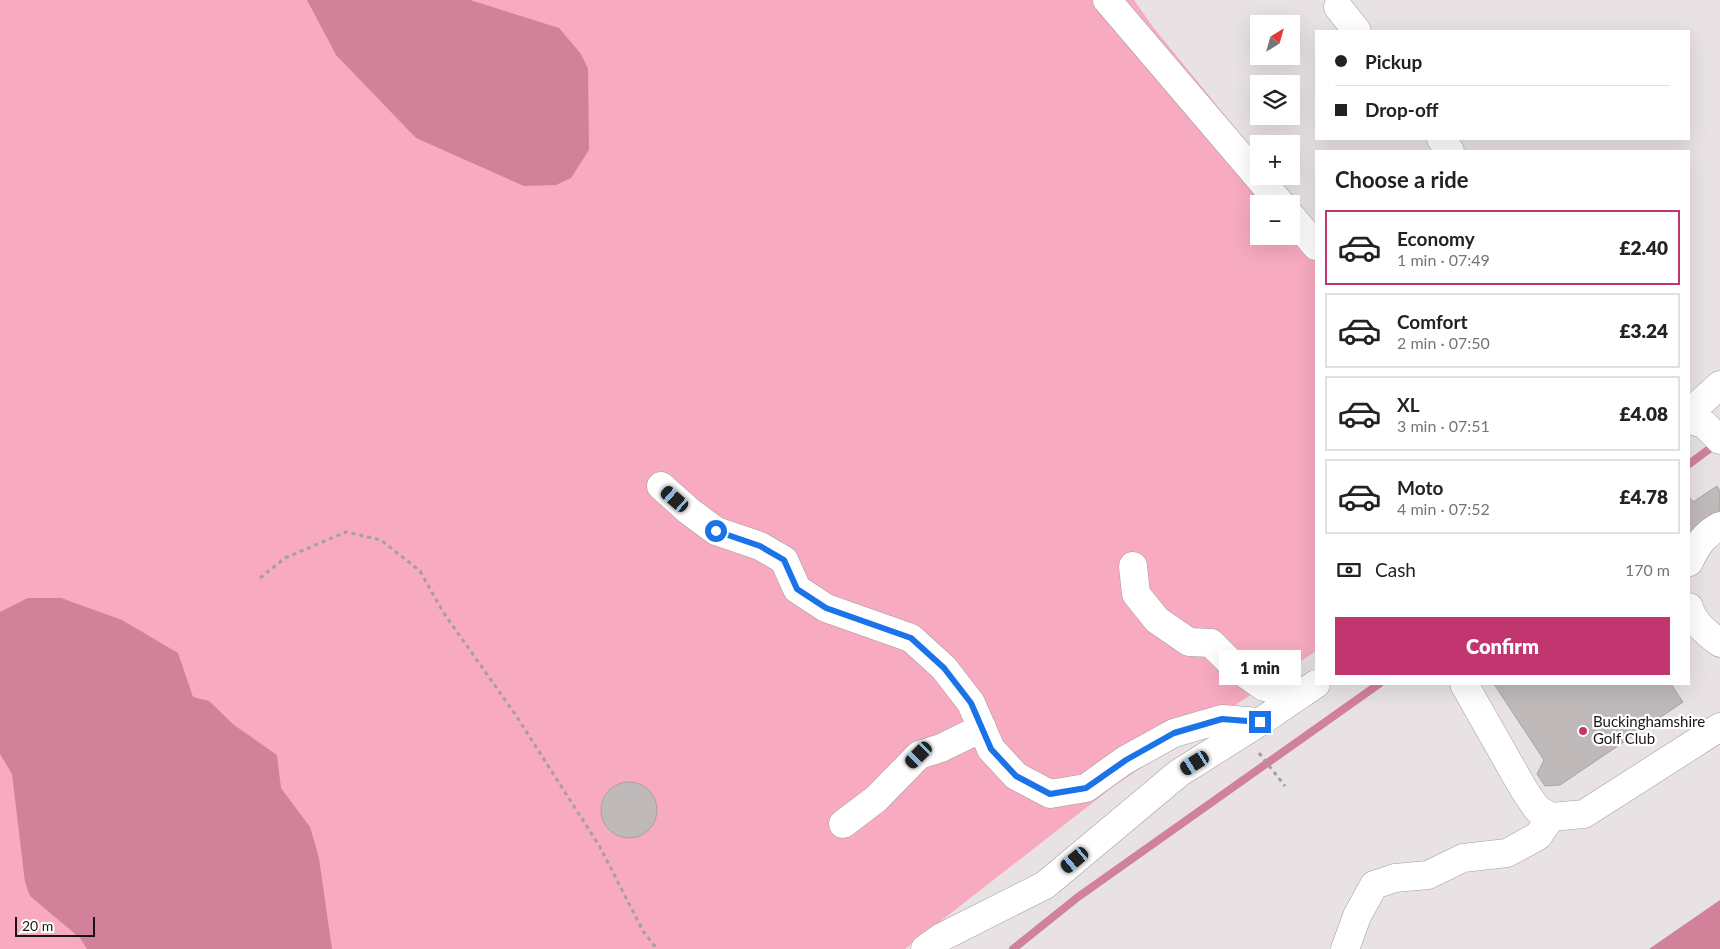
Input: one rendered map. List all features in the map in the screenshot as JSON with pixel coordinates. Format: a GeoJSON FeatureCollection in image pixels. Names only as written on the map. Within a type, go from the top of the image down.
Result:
{"type":"FeatureCollection","features":[{"type":"Feature","properties":{"kind":"lane"},"geometry":{"type":"LineString","coordinates":[[1107,0],[1273,195]]}},
{"type":"Feature","properties":{"kind":"lane"},"geometry":{"type":"LineString","coordinates":[[1338,7],[1355,30]]}},
{"type":"Feature","properties":{"kind":"lane"},"geometry":{"type":"LineString","coordinates":[[1300,227],[1315,245]]}},
{"type":"Feature","properties":{"kind":"lane"},"geometry":{"type":"LineString","coordinates":[[1698,424],[1720,385]]}},
{"type":"Feature","properties":{"kind":"lane"},"geometry":{"type":"LineString","coordinates":[[661,486],[689,511],[716,531],[760,546],[784,560],[797,589],[826,608],[911,638],[944,668],[971,703],[991,749],[1016,776],[1050,794],[1086,788],[1126,760],[1174,733],[1222,719],[1252,728]]}},
{"type":"Feature","properties":{"kind":"lane"},"geometry":{"type":"LineString","coordinates":[[1690,560],[1696,546],[1712,530],[1720,526]]}},
{"type":"Feature","properties":{"kind":"lane"},"geometry":{"type":"LineString","coordinates":[[1134,566],[1136,594],[1157,620],[1189,642],[1210,643],[1232,665],[1264,687],[1307,690]]}},
{"type":"Feature","properties":{"kind":"lane"},"geometry":{"type":"LineString","coordinates":[[1690,612],[1703,631],[1720,643]]}},
{"type":"Feature","properties":{"kind":"lane"},"geometry":{"type":"LineString","coordinates":[[1465,685],[1537,809],[1551,817],[1584,814],[1720,727]]}},
{"type":"Feature","properties":{"kind":"lane"},"geometry":{"type":"LineString","coordinates":[[925,949],[942,937],[1045,885],[1179,773],[1252,728],[1307,690]]}},
{"type":"Feature","properties":{"kind":"lane"},"geometry":{"type":"LineString","coordinates":[[843,824],[876,799],[919,755],[941,748],[982,728]]}},
{"type":"Feature","properties":{"kind":"lane"},"geometry":{"type":"LineString","coordinates":[[1345,949],[1356,916],[1374,885],[1395,878],[1428,875],[1463,858],[1507,853],[1538,836],[1551,817]]}},
{"type":"Feature","properties":{"kind":"path"},"geometry":{"type":"LineString","coordinates":[[260,578],[285,558],[346,532],[381,540],[420,571],[443,612],[515,714],[594,839],[643,930],[657,949]]}},
{"type":"Feature","properties":{"kind":"path"},"geometry":{"type":"LineString","coordinates":[[1252,728],[1285,786]]}},
{"type":"Feature","properties":{"kind":"shaded area"},"geometry":{"type":"Polygon","coordinates":[[[0,0],[1134,0],[1153,27],[1250,146],[1250,185],[1282,185],[1290,195],[1250,195],[1250,245],[1300,245],[1300,207],[1315,226],[1315,652],[1114,786],[905,949],[0,949],[0,0]]]}},
{"type":"Feature","properties":{"kind":"shaded area"},"geometry":{"type":"Polygon","coordinates":[[[307,0],[470,0],[559,28],[581,54],[588,69],[589,150],[571,178],[556,185],[524,186],[416,138],[336,55],[307,0]]]}},
{"type":"Feature","properties":{"kind":"shaded area"},"geometry":{"type":"Polygon","coordinates":[[[28,598],[61,598],[122,620],[178,653],[193,697],[209,701],[234,725],[277,755],[281,788],[310,827],[319,858],[332,949],[87,949],[80,938],[30,896],[25,882],[12,774],[0,754],[0,612],[28,598]]]}},
{"type":"Feature","properties":{"kind":"shaded area"},"geometry":{"type":"Polygon","coordinates":[[[1720,900],[1720,949],[1649,949],[1720,900]]]}},
{"type":"Feature","properties":{"kind":"building"},"geometry":{"type":"Polygon","coordinates":[[[1717,486],[1720,491],[1720,521],[1690,541],[1690,498],[1693,502],[1717,486]]]}},
{"type":"Feature","properties":{"kind":"building","name":"Buckinghamshire Golf Club"},"geometry":{"type":"Polygon","coordinates":[[[1495,685],[1672,685],[1683,702],[1560,785],[1545,786],[1537,774],[1544,760],[1495,685]]]}},
{"type":"Feature","properties":{"kind":"building"},"geometry":{"type":"Polygon","coordinates":[[[629,782],[640,784],[649,790],[655,799],[657,810],[655,821],[649,830],[640,836],[629,838],[618,836],[609,830],[603,821],[601,810],[603,799],[609,790],[618,784],[629,782]]]}},
{"type":"Feature","properties":{"kind":"waterway"},"geometry":{"type":"LineString","coordinates":[[1690,463],[1716,444]]}},
{"type":"Feature","properties":{"kind":"waterway"},"geometry":{"type":"LineString","coordinates":[[1013,949],[1078,897],[1378,685]]}},
{"type":"Feature","properties":{"kind":"place","name":"Buckinghamshire Golf Club"},"geometry":{"type":"Point","coordinates":[1583,731]}},
{"type":"Feature","properties":{"kind":"route"},"geometry":{"type":"LineString","coordinates":[[716,531],[760,546],[784,560],[797,589],[826,608],[876,624],[911,638],[944,668],[971,703],[991,749],[1016,776],[1050,794],[1086,788],[1126,760],[1174,733],[1222,719],[1260,722]]}}]}
